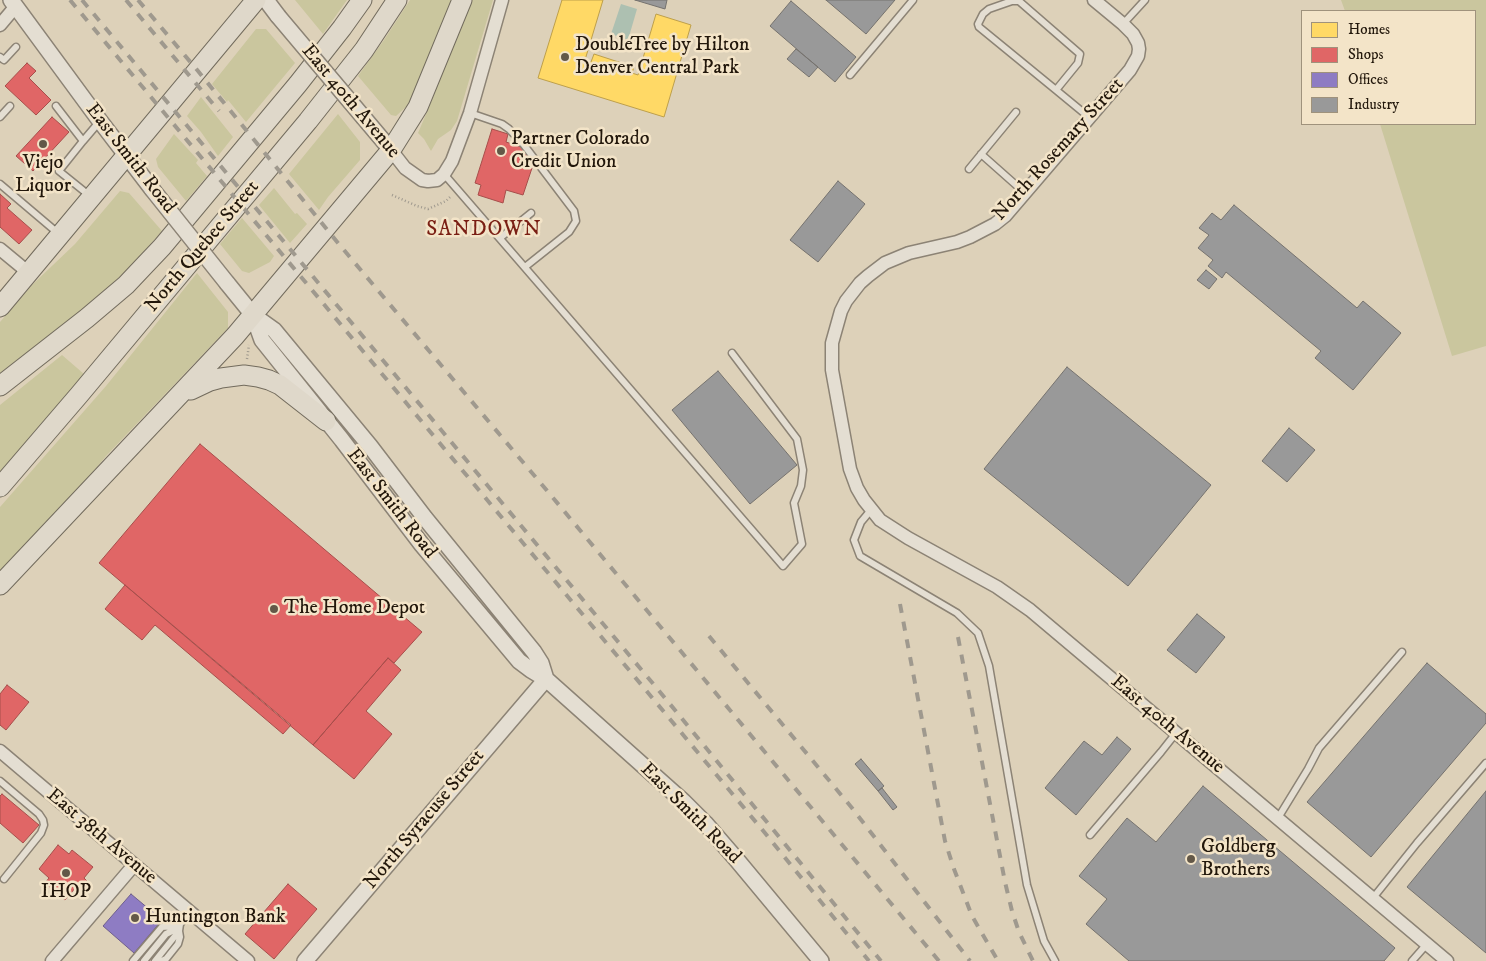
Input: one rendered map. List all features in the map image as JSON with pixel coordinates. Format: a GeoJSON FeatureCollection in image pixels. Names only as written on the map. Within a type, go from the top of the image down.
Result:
{"type":"FeatureCollection","features":[{"type":"Feature","properties":{"kind":"main road"},"geometry":{"type":"LineString","coordinates":[[0,307],[256,0]]}},
{"type":"Feature","properties":{"kind":"main road","name":"North Quebec Street"},"geometry":{"type":"LineString","coordinates":[[0,386],[126,285],[162,247],[298,84],[362,0]]}},
{"type":"Feature","properties":{"kind":"main road","name":"North Quebec Street"},"geometry":{"type":"LineString","coordinates":[[0,487],[80,395],[308,121],[364,50],[396,0]]}},
{"type":"Feature","properties":{"kind":"main road"},"geometry":{"type":"LineString","coordinates":[[0,585],[216,357],[391,150],[418,107],[462,0]]}},
{"type":"Feature","properties":{"kind":"main road"},"geometry":{"type":"LineString","coordinates":[[177,398],[199,386],[221,378],[244,375],[258,377],[280,385],[326,421]]}},
{"type":"Feature","properties":{"kind":"street","name":"East 40th Avenue"},"geometry":{"type":"LineString","coordinates":[[266,0],[405,168],[422,180],[428,181],[436,180],[444,174]]}},
{"type":"Feature","properties":{"kind":"street"},"geometry":{"type":"LineString","coordinates":[[444,174],[452,161],[470,113],[502,0]]}},
{"type":"Feature","properties":{"kind":"street"},"geometry":{"type":"LineString","coordinates":[[1094,0],[1123,24]]}},
{"type":"Feature","properties":{"kind":"street","name":"East Smith Road"},"geometry":{"type":"LineString","coordinates":[[14,3],[126,157],[253,315],[274,330],[370,446],[425,518],[534,652],[546,679]]}},
{"type":"Feature","properties":{"kind":"street"},"geometry":{"type":"LineString","coordinates":[[0,25],[14,3]]}},
{"type":"Feature","properties":{"kind":"street","name":"North Rosemary Street"},"geometry":{"type":"LineString","coordinates":[[871,510],[857,488],[850,469],[832,370],[832,343],[846,301],[860,283],[885,264],[909,253],[957,242],[983,231],[1005,216],[1134,65],[1138,56],[1138,43],[1133,34],[1123,24]]}},
{"type":"Feature","properties":{"kind":"street"},"geometry":{"type":"LineString","coordinates":[[0,249],[29,273]]}},
{"type":"Feature","properties":{"kind":"street","name":"East Smith Road"},"geometry":{"type":"LineString","coordinates":[[253,315],[262,340],[465,598],[519,661],[546,679],[684,802],[710,829],[821,961]]}},
{"type":"Feature","properties":{"kind":"street","name":"East 40th Avenue"},"geometry":{"type":"LineString","coordinates":[[871,510],[880,520],[908,538],[997,587],[1024,606],[1447,961]]}},
{"type":"Feature","properties":{"kind":"street","name":"North Syracuse Street"},"geometry":{"type":"LineString","coordinates":[[305,961],[546,679]]}},
{"type":"Feature","properties":{"kind":"street","name":"East 38th Avenue"},"geometry":{"type":"LineString","coordinates":[[0,751],[248,961]]}},
{"type":"Feature","properties":{"kind":"street"},"geometry":{"type":"LineString","coordinates":[[52,961],[134,865]]}},
{"type":"Feature","properties":{"kind":"lane"},"geometry":{"type":"LineString","coordinates":[[850,75],[913,0]]}},
{"type":"Feature","properties":{"kind":"lane"},"geometry":{"type":"LineString","coordinates":[[1123,24],[1146,0]]}},
{"type":"Feature","properties":{"kind":"lane"},"geometry":{"type":"LineString","coordinates":[[1056,90],[1078,63],[1080,54],[1019,2],[1012,1],[989,9],[983,14],[978,24],[979,27],[1090,118]]}},
{"type":"Feature","properties":{"kind":"lane"},"geometry":{"type":"LineString","coordinates":[[1,61],[16,47]]}},
{"type":"Feature","properties":{"kind":"lane"},"geometry":{"type":"LineString","coordinates":[[0,117],[10,106]]}},
{"type":"Feature","properties":{"kind":"lane"},"geometry":{"type":"LineString","coordinates":[[56,106],[83,141]]}},
{"type":"Feature","properties":{"kind":"lane"},"geometry":{"type":"LineString","coordinates":[[969,169],[1016,112]]}},
{"type":"Feature","properties":{"kind":"lane"},"geometry":{"type":"LineString","coordinates":[[470,113],[502,124],[509,129],[524,145],[574,211],[576,221],[569,232],[525,267]]}},
{"type":"Feature","properties":{"kind":"lane"},"geometry":{"type":"LineString","coordinates":[[92,198],[59,171],[100,122]]}},
{"type":"Feature","properties":{"kind":"lane"},"geometry":{"type":"LineString","coordinates":[[981,154],[1025,194]]}},
{"type":"Feature","properties":{"kind":"lane"},"geometry":{"type":"LineString","coordinates":[[444,174],[784,566],[802,544],[794,503],[801,486],[804,470],[797,439],[732,353]]}},
{"type":"Feature","properties":{"kind":"lane"},"geometry":{"type":"LineString","coordinates":[[0,184],[60,235]]}},
{"type":"Feature","properties":{"kind":"lane"},"geometry":{"type":"LineString","coordinates":[[500,238],[531,213]]}},
{"type":"Feature","properties":{"kind":"lane"},"geometry":{"type":"LineString","coordinates":[[871,510],[861,522],[854,540],[860,556],[957,613],[978,633],[988,666],[1027,885],[1044,941],[1055,961]]}},
{"type":"Feature","properties":{"kind":"lane"},"geometry":{"type":"LineString","coordinates":[[1278,818],[1319,748],[1402,652]]}},
{"type":"Feature","properties":{"kind":"lane"},"geometry":{"type":"LineString","coordinates":[[1090,834],[1176,733]]}},
{"type":"Feature","properties":{"kind":"lane"},"geometry":{"type":"LineString","coordinates":[[1373,898],[1486,763]]}},
{"type":"Feature","properties":{"kind":"lane"},"geometry":{"type":"LineString","coordinates":[[0,781],[39,814],[44,825],[41,832],[4,879]]}},
{"type":"Feature","properties":{"kind":"lane"},"geometry":{"type":"LineString","coordinates":[[155,961],[190,912]]}},
{"type":"Feature","properties":{"kind":"lane"},"geometry":{"type":"LineString","coordinates":[[133,961],[162,927],[180,927]]}},
{"type":"Feature","properties":{"kind":"lane"},"geometry":{"type":"LineString","coordinates":[[144,961],[166,934],[180,927]]}},
{"type":"Feature","properties":{"kind":"lane"},"geometry":{"type":"LineString","coordinates":[[162,961],[166,959],[178,944],[180,927]]}},
{"type":"Feature","properties":{"kind":"lane"},"geometry":{"type":"LineString","coordinates":[[1412,961],[1426,944]]}},
{"type":"Feature","properties":{"kind":"path"},"geometry":{"type":"LineString","coordinates":[[392,196],[428,209],[446,201],[458,190]]}},
{"type":"Feature","properties":{"kind":"path"},"geometry":{"type":"LineString","coordinates":[[247,364],[249,341]]}},
{"type":"Feature","properties":{"kind":"shaded area"},"geometry":{"type":"Polygon","coordinates":[[[295,0],[347,0],[323,34],[295,0]]]}},
{"type":"Feature","properties":{"kind":"shaded area"},"geometry":{"type":"Polygon","coordinates":[[[410,0],[451,0],[413,97],[396,116],[391,115],[358,76],[410,0]]]}},
{"type":"Feature","properties":{"kind":"shaded area"},"geometry":{"type":"Polygon","coordinates":[[[469,0],[493,0],[457,121],[451,130],[438,139],[431,151],[418,133],[469,0]]]}},
{"type":"Feature","properties":{"kind":"shaded area"},"geometry":{"type":"Polygon","coordinates":[[[1341,0],[1486,0],[1486,346],[1452,356],[1380,125],[1476,125],[1476,10],[1345,10],[1341,0]]]}},
{"type":"Feature","properties":{"kind":"shaded area"},"geometry":{"type":"Polygon","coordinates":[[[621,4],[637,9],[628,40],[611,34],[621,4]]]}},
{"type":"Feature","properties":{"kind":"shaded area"},"geometry":{"type":"Polygon","coordinates":[[[256,29],[266,29],[295,63],[246,122],[212,84],[256,29]]]}},
{"type":"Feature","properties":{"kind":"shaded area"},"geometry":{"type":"Polygon","coordinates":[[[201,97],[233,137],[218,156],[187,116],[201,97]]]}},
{"type":"Feature","properties":{"kind":"shaded area"},"geometry":{"type":"Polygon","coordinates":[[[338,114],[360,142],[360,160],[319,210],[289,174],[338,114]]]}},
{"type":"Feature","properties":{"kind":"shaded area"},"geometry":{"type":"Polygon","coordinates":[[[174,134],[198,160],[196,163],[207,176],[186,201],[158,167],[156,159],[174,134]]]}},
{"type":"Feature","properties":{"kind":"shaded area"},"geometry":{"type":"Polygon","coordinates":[[[274,188],[295,214],[297,213],[307,224],[290,243],[259,205],[274,188]]]}},
{"type":"Feature","properties":{"kind":"shaded area"},"geometry":{"type":"Polygon","coordinates":[[[120,191],[129,193],[162,231],[133,264],[109,287],[0,373],[0,322],[32,285],[75,244],[120,191]]]}},
{"type":"Feature","properties":{"kind":"shaded area"},"geometry":{"type":"Polygon","coordinates":[[[242,218],[274,256],[270,262],[249,273],[242,271],[220,244],[242,218]]]}},
{"type":"Feature","properties":{"kind":"shaded area"},"geometry":{"type":"Polygon","coordinates":[[[197,273],[228,312],[228,328],[106,456],[0,577],[0,507],[106,386],[197,273]]]}},
{"type":"Feature","properties":{"kind":"shaded area"},"geometry":{"type":"Polygon","coordinates":[[[62,355],[84,374],[0,473],[0,405],[62,355]]]}},
{"type":"Feature","properties":{"kind":"building: Homes","name":"DoubleTree by Hilton Denver Central Park"},"geometry":{"type":"Polygon","coordinates":[[[562,0],[603,0],[585,60],[591,62],[594,54],[634,67],[632,73],[638,75],[656,14],[691,25],[664,117],[538,78],[562,0]]]}},
{"type":"Feature","properties":{"kind":"building: Shops"},"geometry":{"type":"Polygon","coordinates":[[[27,63],[36,71],[29,78],[51,100],[36,115],[5,86],[27,63]]]}},
{"type":"Feature","properties":{"kind":"building: Shops","name":"Viejo Liquor"},"geometry":{"type":"Polygon","coordinates":[[[52,117],[69,132],[33,171],[16,156],[52,117]]]}},
{"type":"Feature","properties":{"kind":"building: Shops"},"geometry":{"type":"Polygon","coordinates":[[[492,129],[508,134],[506,142],[524,148],[534,162],[523,195],[506,190],[503,203],[478,195],[481,185],[475,183],[492,129]]]}},
{"type":"Feature","properties":{"kind":"building: Shops"},"geometry":{"type":"Polygon","coordinates":[[[0,194],[11,204],[7,208],[32,230],[19,244],[0,227],[0,194]]]}},
{"type":"Feature","properties":{"kind":"building: Shops","name":"The Home Depot"},"geometry":{"type":"Polygon","coordinates":[[[200,444],[422,632],[394,663],[388,658],[313,745],[99,563],[200,444]]]}},
{"type":"Feature","properties":{"kind":"building: Shops"},"geometry":{"type":"Polygon","coordinates":[[[125,585],[291,725],[283,734],[155,625],[142,640],[105,609],[125,585]]]}},
{"type":"Feature","properties":{"kind":"building: Shops"},"geometry":{"type":"Polygon","coordinates":[[[388,658],[401,670],[366,711],[392,734],[354,779],[313,745],[388,658]]]}},
{"type":"Feature","properties":{"kind":"building: Shops"},"geometry":{"type":"Polygon","coordinates":[[[7,685],[29,702],[6,730],[0,725],[0,694],[7,685]]]}},
{"type":"Feature","properties":{"kind":"building: Shops"},"geometry":{"type":"Polygon","coordinates":[[[2,794],[39,825],[23,843],[0,823],[0,796],[2,794]]]}},
{"type":"Feature","properties":{"kind":"building: Shops","name":"IHOP"},"geometry":{"type":"Polygon","coordinates":[[[58,845],[69,854],[72,850],[93,867],[84,878],[87,881],[80,889],[77,886],[65,900],[45,883],[49,878],[39,869],[58,845]]]}},
{"type":"Feature","properties":{"kind":"building: Shops"},"geometry":{"type":"Polygon","coordinates":[[[288,884],[317,909],[274,959],[245,934],[288,884]]]}},
{"type":"Feature","properties":{"kind":"building: Shops"},"geometry":{"type":"Polygon","coordinates":[[[155,929],[174,946],[164,958],[144,941],[155,929]]]}},
{"type":"Feature","properties":{"kind":"building: Offices"},"geometry":{"type":"Polygon","coordinates":[[[131,894],[162,920],[134,953],[103,926],[131,894]]]}},
{"type":"Feature","properties":{"kind":"building: Industry"},"geometry":{"type":"Polygon","coordinates":[[[635,0],[667,0],[665,9],[635,0]]]}},
{"type":"Feature","properties":{"kind":"building: Industry"},"geometry":{"type":"Polygon","coordinates":[[[826,0],[895,0],[866,34],[826,0]]]}},
{"type":"Feature","properties":{"kind":"building: Industry"},"geometry":{"type":"Polygon","coordinates":[[[791,1],[856,57],[835,82],[770,26],[791,1]]]}},
{"type":"Feature","properties":{"kind":"building: Industry"},"geometry":{"type":"Polygon","coordinates":[[[796,49],[818,67],[809,77],[787,59],[796,49]]]}},
{"type":"Feature","properties":{"kind":"building: Industry"},"geometry":{"type":"Polygon","coordinates":[[[838,181],[865,204],[818,262],[790,240],[838,181]]]}},
{"type":"Feature","properties":{"kind":"building: Industry"},"geometry":{"type":"Polygon","coordinates":[[[1234,205],[1357,308],[1363,301],[1401,333],[1353,390],[1315,358],[1321,351],[1226,272],[1222,278],[1208,266],[1213,260],[1198,248],[1209,235],[1199,228],[1212,213],[1221,220],[1234,205]]]}},
{"type":"Feature","properties":{"kind":"building: Industry"},"geometry":{"type":"Polygon","coordinates":[[[1206,270],[1217,279],[1209,289],[1197,280],[1206,270]]]}},
{"type":"Feature","properties":{"kind":"building: Industry"},"geometry":{"type":"Polygon","coordinates":[[[1067,367],[1211,485],[1128,586],[984,469],[1067,367]]]}},
{"type":"Feature","properties":{"kind":"building: Industry"},"geometry":{"type":"Polygon","coordinates":[[[718,371],[797,465],[750,504],[672,410],[718,371]]]}},
{"type":"Feature","properties":{"kind":"building: Industry"},"geometry":{"type":"Polygon","coordinates":[[[1289,428],[1315,450],[1287,482],[1262,461],[1289,428]]]}},
{"type":"Feature","properties":{"kind":"building: Industry"},"geometry":{"type":"Polygon","coordinates":[[[1197,614],[1225,637],[1196,673],[1167,650],[1197,614]]]}},
{"type":"Feature","properties":{"kind":"building: Industry"},"geometry":{"type":"Polygon","coordinates":[[[1427,663],[1486,714],[1486,723],[1371,857],[1307,802],[1427,663]]]}},
{"type":"Feature","properties":{"kind":"building: Industry"},"geometry":{"type":"Polygon","coordinates":[[[1117,737],[1131,749],[1076,815],[1045,788],[1084,741],[1102,755],[1117,737]]]}},
{"type":"Feature","properties":{"kind":"building: Industry"},"geometry":{"type":"Polygon","coordinates":[[[861,759],[884,786],[878,791],[855,764],[861,759]]]}},
{"type":"Feature","properties":{"kind":"building: Industry","name":"Goldberg Brothers"},"geometry":{"type":"Polygon","coordinates":[[[1203,786],[1395,948],[1384,961],[1129,961],[1086,924],[1107,899],[1079,876],[1127,818],[1156,842],[1203,786]]]}},
{"type":"Feature","properties":{"kind":"building: Industry"},"geometry":{"type":"Polygon","coordinates":[[[882,788],[897,807],[893,810],[878,791],[882,788]]]}},
{"type":"Feature","properties":{"kind":"building: Industry"},"geometry":{"type":"Polygon","coordinates":[[[1486,791],[1486,953],[1407,887],[1486,791]]]}},
{"type":"Feature","properties":{"kind":"railway"},"geometry":{"type":"LineString","coordinates":[[70,0],[765,833],[869,961]]}},
{"type":"Feature","properties":{"kind":"railway"},"geometry":{"type":"LineString","coordinates":[[82,0],[665,698],[881,961]]}},
{"type":"Feature","properties":{"kind":"railway"},"geometry":{"type":"LineString","coordinates":[[126,0],[219,111]]}},
{"type":"Feature","properties":{"kind":"railway"},"geometry":{"type":"LineString","coordinates":[[138,0],[338,243],[939,961]]}},
{"type":"Feature","properties":{"kind":"railway"},"geometry":{"type":"LineString","coordinates":[[900,604],[945,841],[972,916],[998,961]]}},
{"type":"Feature","properties":{"kind":"railway"},"geometry":{"type":"LineString","coordinates":[[709,636],[852,808],[970,961]]}},
{"type":"Feature","properties":{"kind":"railway"},"geometry":{"type":"LineString","coordinates":[[958,637],[1005,882],[1019,932],[1033,961]]}},
{"type":"Feature","properties":{"kind":"place","name":"DoubleTree by Hilton Denver Central Park"},"geometry":{"type":"Point","coordinates":[565,57]}},
{"type":"Feature","properties":{"kind":"place","name":"Viejo Liquor"},"geometry":{"type":"Point","coordinates":[43,144]}},
{"type":"Feature","properties":{"kind":"place","name":"Partner Colorado Credit Union"},"geometry":{"type":"Point","coordinates":[501,151]}},
{"type":"Feature","properties":{"kind":"place","name":"The Home Depot"},"geometry":{"type":"Point","coordinates":[274,609]}},
{"type":"Feature","properties":{"kind":"place","name":"Goldberg Brothers"},"geometry":{"type":"Point","coordinates":[1191,859]}},
{"type":"Feature","properties":{"kind":"place","name":"IHOP"},"geometry":{"type":"Point","coordinates":[66,873]}},
{"type":"Feature","properties":{"kind":"place","name":"Huntington Bank"},"geometry":{"type":"Point","coordinates":[135,918]}},
{"type":"Feature","properties":{"kind":"district","name":"SANDOWN"},"geometry":{"type":"Point","coordinates":[484,231]}}]}
